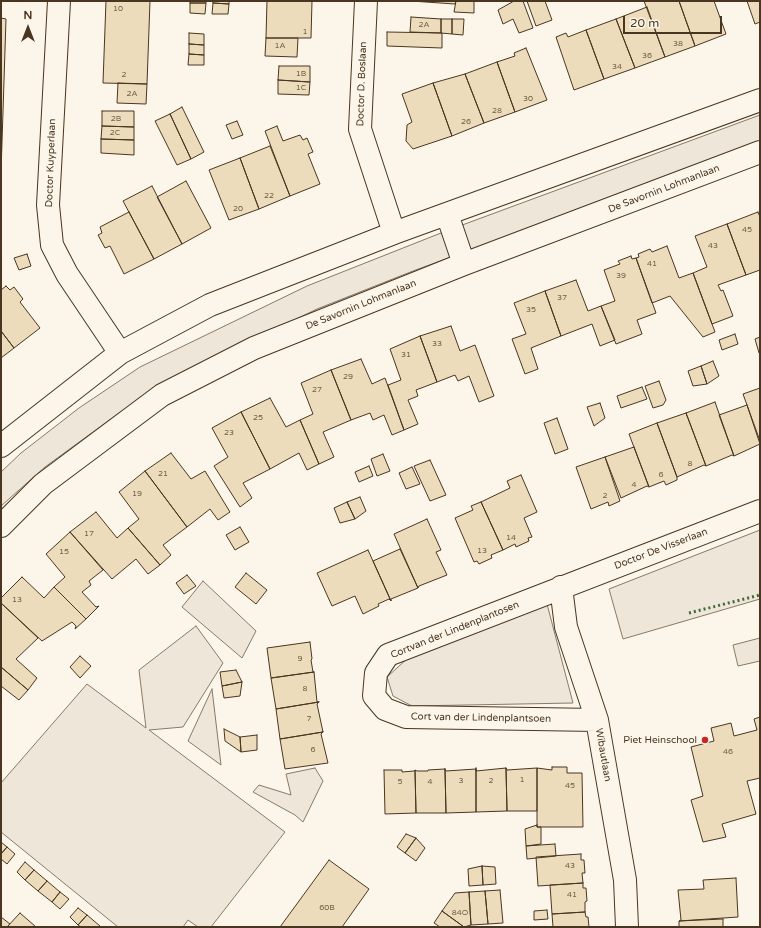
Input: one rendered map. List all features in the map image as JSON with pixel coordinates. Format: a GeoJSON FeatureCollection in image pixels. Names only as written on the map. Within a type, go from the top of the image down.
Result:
{"type":"FeatureCollection","features":[{"type":"Feature","properties":{"kind":"street","name":"Doctor Kuyperlaan"},"geometry":{"type":"LineString","coordinates":[[59,1],[48,205],[52,245],[67,274],[120,353]]}},
{"type":"Feature","properties":{"kind":"street","name":"Doctor D. Boslaan"},"geometry":{"type":"LineString","coordinates":[[366,1],[360,129],[394,233]]}},
{"type":"Feature","properties":{"kind":"street"},"geometry":{"type":"LineString","coordinates":[[1,446],[120,353],[210,305],[394,233],[760,100]]}},
{"type":"Feature","properties":{"kind":"street","name":"De Savornin Lohmanlaan"},"geometry":{"type":"LineString","coordinates":[[1,526],[43,484],[162,395],[254,348],[464,264],[760,152]]}},
{"type":"Feature","properties":{"kind":"street"},"geometry":{"type":"LineString","coordinates":[[447,214],[464,264]]}},
{"type":"Feature","properties":{"kind":"street","name":"Doctor De Visserlaan"},"geometry":{"type":"LineString","coordinates":[[561,587],[760,511]]}},
{"type":"Feature","properties":{"kind":"street","name":"Cortvan der Lindenplantosen"},"geometry":{"type":"LineString","coordinates":[[374,696],[376,673],[388,655],[561,587]]}},
{"type":"Feature","properties":{"kind":"street","name":"Wibautlaan"},"geometry":{"type":"LineString","coordinates":[[561,587],[566,627],[597,720],[625,880],[626,927]]}},
{"type":"Feature","properties":{"kind":"street","name":"Cort van der Lindenplantsoen"},"geometry":{"type":"LineString","coordinates":[[374,696],[385,709],[406,717],[597,720]]}},
{"type":"Feature","properties":{"kind":"shaded area"},"geometry":{"type":"Polygon","coordinates":[[[760,115],[760,144],[413,271],[317,309],[164,384],[119,413],[45,467],[1,506],[1,472],[21,453],[79,408],[140,367],[307,286],[446,231],[760,115]]]}},
{"type":"Feature","properties":{"kind":"shaded area"},"geometry":{"type":"Polygon","coordinates":[[[760,530],[760,599],[623,639],[609,589],[760,530]]]}},
{"type":"Feature","properties":{"kind":"shaded area"},"geometry":{"type":"Polygon","coordinates":[[[203,581],[256,631],[242,658],[182,607],[203,581]]]}},
{"type":"Feature","properties":{"kind":"shaded area"},"geometry":{"type":"Polygon","coordinates":[[[547,604],[573,703],[412,706],[393,696],[387,677],[408,658],[547,604]]]}},
{"type":"Feature","properties":{"kind":"shaded area"},"geometry":{"type":"Polygon","coordinates":[[[196,626],[223,663],[183,727],[149,730],[285,832],[211,927],[198,927],[188,920],[183,927],[118,927],[1,832],[1,783],[87,684],[146,728],[139,670],[196,626]]]}},
{"type":"Feature","properties":{"kind":"shaded area"},"geometry":{"type":"Polygon","coordinates":[[[760,638],[760,661],[738,666],[733,645],[760,638]]]}},
{"type":"Feature","properties":{"kind":"shaded area"},"geometry":{"type":"Polygon","coordinates":[[[212,689],[221,765],[188,741],[212,689]]]}},
{"type":"Feature","properties":{"kind":"shaded area"},"geometry":{"type":"Polygon","coordinates":[[[315,768],[323,781],[303,822],[295,815],[253,792],[259,785],[291,795],[286,774],[315,768]]]}},
{"type":"Feature","properties":{"kind":"building"},"geometry":{"type":"Polygon","coordinates":[[[106,1],[150,1],[147,84],[103,83],[106,1]]]}},
{"type":"Feature","properties":{"kind":"building"},"geometry":{"type":"Polygon","coordinates":[[[191,1],[206,1],[206,3],[190,3],[191,1]]]}},
{"type":"Feature","properties":{"kind":"building"},"geometry":{"type":"Polygon","coordinates":[[[213,1],[229,1],[229,4],[213,3],[213,1]]]}},
{"type":"Feature","properties":{"kind":"building"},"geometry":{"type":"Polygon","coordinates":[[[267,1],[312,1],[311,38],[266,38],[267,1]]]}},
{"type":"Feature","properties":{"kind":"building"},"geometry":{"type":"Polygon","coordinates":[[[411,1],[456,1],[455,4],[411,1]]]}},
{"type":"Feature","properties":{"kind":"building"},"geometry":{"type":"Polygon","coordinates":[[[456,1],[474,1],[474,13],[454,12],[456,1]]]}},
{"type":"Feature","properties":{"kind":"building"},"geometry":{"type":"Polygon","coordinates":[[[514,1],[523,1],[533,28],[519,33],[513,19],[503,24],[498,10],[514,1]]]}},
{"type":"Feature","properties":{"kind":"building"},"geometry":{"type":"Polygon","coordinates":[[[527,1],[545,1],[552,20],[536,26],[527,1]]]}},
{"type":"Feature","properties":{"kind":"building"},"geometry":{"type":"Polygon","coordinates":[[[644,1],[679,1],[695,46],[665,57],[644,1]]]}},
{"type":"Feature","properties":{"kind":"building"},"geometry":{"type":"Polygon","coordinates":[[[679,1],[714,1],[726,34],[695,46],[679,1]]]}},
{"type":"Feature","properties":{"kind":"building"},"geometry":{"type":"Polygon","coordinates":[[[747,1],[760,1],[760,22],[755,24],[747,1]]]}},
{"type":"Feature","properties":{"kind":"building"},"geometry":{"type":"Polygon","coordinates":[[[190,3],[206,3],[205,14],[190,13],[190,3]]]}},
{"type":"Feature","properties":{"kind":"building"},"geometry":{"type":"Polygon","coordinates":[[[213,3],[229,4],[228,14],[212,14],[213,3]]]}},
{"type":"Feature","properties":{"kind":"building"},"geometry":{"type":"Polygon","coordinates":[[[647,7],[665,57],[635,68],[616,19],[647,7]]]}},
{"type":"Feature","properties":{"kind":"building"},"geometry":{"type":"Polygon","coordinates":[[[411,17],[441,19],[441,33],[410,32],[411,17]]]}},
{"type":"Feature","properties":{"kind":"building"},"geometry":{"type":"Polygon","coordinates":[[[1,18],[6,19],[1,173],[1,18]]]}},
{"type":"Feature","properties":{"kind":"building"},"geometry":{"type":"Polygon","coordinates":[[[441,19],[452,19],[452,34],[441,33],[441,19]]]}},
{"type":"Feature","properties":{"kind":"building"},"geometry":{"type":"Polygon","coordinates":[[[452,19],[464,19],[463,35],[452,34],[452,19]]]}},
{"type":"Feature","properties":{"kind":"building"},"geometry":{"type":"Polygon","coordinates":[[[616,19],[635,68],[604,79],[586,30],[616,19]]]}},
{"type":"Feature","properties":{"kind":"building"},"geometry":{"type":"Polygon","coordinates":[[[586,30],[604,79],[574,90],[556,37],[566,33],[568,37],[586,30]]]}},
{"type":"Feature","properties":{"kind":"building"},"geometry":{"type":"Polygon","coordinates":[[[387,32],[442,33],[442,48],[387,46],[387,32]]]}},
{"type":"Feature","properties":{"kind":"building"},"geometry":{"type":"Polygon","coordinates":[[[189,33],[204,34],[204,45],[189,44],[189,33]]]}},
{"type":"Feature","properties":{"kind":"building"},"geometry":{"type":"Polygon","coordinates":[[[266,38],[298,38],[297,57],[265,56],[266,38]]]}},
{"type":"Feature","properties":{"kind":"building"},"geometry":{"type":"Polygon","coordinates":[[[189,44],[204,45],[204,55],[189,54],[189,44]]]}},
{"type":"Feature","properties":{"kind":"building"},"geometry":{"type":"Polygon","coordinates":[[[526,48],[547,100],[515,112],[497,62],[515,56],[514,53],[526,48]]]}},
{"type":"Feature","properties":{"kind":"building"},"geometry":{"type":"Polygon","coordinates":[[[189,54],[204,55],[204,65],[188,65],[189,54]]]}},
{"type":"Feature","properties":{"kind":"building"},"geometry":{"type":"Polygon","coordinates":[[[497,62],[515,112],[484,123],[465,74],[497,62]]]}},
{"type":"Feature","properties":{"kind":"building"},"geometry":{"type":"Polygon","coordinates":[[[279,66],[310,66],[310,82],[278,80],[279,66]]]}},
{"type":"Feature","properties":{"kind":"building"},"geometry":{"type":"Polygon","coordinates":[[[465,74],[484,123],[452,136],[433,83],[465,74]]]}},
{"type":"Feature","properties":{"kind":"building"},"geometry":{"type":"Polygon","coordinates":[[[278,80],[310,82],[309,95],[278,94],[278,80]]]}},
{"type":"Feature","properties":{"kind":"building"},"geometry":{"type":"Polygon","coordinates":[[[118,83],[147,84],[146,104],[117,103],[118,83]]]}},
{"type":"Feature","properties":{"kind":"building"},"geometry":{"type":"Polygon","coordinates":[[[433,83],[452,136],[413,149],[406,141],[407,125],[412,122],[402,94],[433,83]]]}},
{"type":"Feature","properties":{"kind":"building"},"geometry":{"type":"Polygon","coordinates":[[[182,107],[204,152],[191,159],[170,114],[182,107]]]}},
{"type":"Feature","properties":{"kind":"building"},"geometry":{"type":"Polygon","coordinates":[[[102,111],[134,111],[134,127],[102,126],[102,111]]]}},
{"type":"Feature","properties":{"kind":"building"},"geometry":{"type":"Polygon","coordinates":[[[170,114],[191,159],[177,165],[155,121],[170,114]]]}},
{"type":"Feature","properties":{"kind":"building"},"geometry":{"type":"Polygon","coordinates":[[[237,121],[243,135],[232,139],[226,125],[237,121]]]}},
{"type":"Feature","properties":{"kind":"building"},"geometry":{"type":"Polygon","coordinates":[[[102,126],[134,127],[134,140],[101,139],[102,126]]]}},
{"type":"Feature","properties":{"kind":"building"},"geometry":{"type":"Polygon","coordinates":[[[277,126],[283,141],[300,135],[303,140],[307,138],[313,152],[308,154],[320,184],[290,196],[265,131],[277,126]]]}},
{"type":"Feature","properties":{"kind":"building"},"geometry":{"type":"Polygon","coordinates":[[[101,139],[134,140],[134,155],[101,153],[101,139]]]}},
{"type":"Feature","properties":{"kind":"building"},"geometry":{"type":"Polygon","coordinates":[[[270,146],[290,196],[259,209],[240,158],[270,146]]]}},
{"type":"Feature","properties":{"kind":"building"},"geometry":{"type":"Polygon","coordinates":[[[240,158],[259,209],[229,220],[209,170],[240,158]]]}},
{"type":"Feature","properties":{"kind":"building"},"geometry":{"type":"Polygon","coordinates":[[[186,181],[211,228],[182,244],[157,197],[186,181]]]}},
{"type":"Feature","properties":{"kind":"building"},"geometry":{"type":"Polygon","coordinates":[[[152,186],[182,244],[154,259],[123,201],[152,186]]]}},
{"type":"Feature","properties":{"kind":"building"},"geometry":{"type":"Polygon","coordinates":[[[129,212],[154,259],[124,274],[110,246],[105,248],[98,235],[102,233],[100,227],[129,212]]]}},
{"type":"Feature","properties":{"kind":"building"},"geometry":{"type":"Polygon","coordinates":[[[758,212],[760,217],[760,270],[746,275],[727,224],[758,212]]]}},
{"type":"Feature","properties":{"kind":"building"},"geometry":{"type":"Polygon","coordinates":[[[727,224],[746,275],[718,285],[721,291],[723,290],[733,316],[712,324],[693,273],[707,267],[695,236],[727,224]]]}},
{"type":"Feature","properties":{"kind":"building"},"geometry":{"type":"Polygon","coordinates":[[[667,246],[679,278],[693,273],[715,332],[703,337],[670,296],[652,303],[636,258],[639,257],[638,254],[650,249],[652,252],[667,246]]]}},
{"type":"Feature","properties":{"kind":"building"},"geometry":{"type":"Polygon","coordinates":[[[27,254],[31,266],[19,270],[14,258],[27,254]]]}},
{"type":"Feature","properties":{"kind":"building"},"geometry":{"type":"Polygon","coordinates":[[[631,256],[632,259],[636,258],[656,313],[637,320],[642,334],[616,344],[601,306],[615,301],[604,270],[620,264],[618,261],[631,256]]]}},
{"type":"Feature","properties":{"kind":"building"},"geometry":{"type":"Polygon","coordinates":[[[576,280],[588,311],[601,306],[615,340],[600,346],[592,324],[561,336],[545,291],[576,280]]]}},
{"type":"Feature","properties":{"kind":"building"},"geometry":{"type":"Polygon","coordinates":[[[6,286],[10,290],[14,287],[23,299],[20,302],[40,328],[14,348],[1,331],[1,290],[6,286]]]}},
{"type":"Feature","properties":{"kind":"building"},"geometry":{"type":"Polygon","coordinates":[[[545,291],[561,336],[531,348],[538,369],[525,374],[512,339],[526,334],[514,303],[545,291]]]}},
{"type":"Feature","properties":{"kind":"building"},"geometry":{"type":"Polygon","coordinates":[[[451,326],[460,351],[475,345],[494,396],[479,402],[469,376],[458,381],[455,375],[437,382],[420,336],[451,326]]]}},
{"type":"Feature","properties":{"kind":"building"},"geometry":{"type":"Polygon","coordinates":[[[1,331],[14,348],[1,358],[1,331]]]}},
{"type":"Feature","properties":{"kind":"building"},"geometry":{"type":"Polygon","coordinates":[[[735,334],[738,344],[722,350],[719,340],[735,334]]]}},
{"type":"Feature","properties":{"kind":"building"},"geometry":{"type":"Polygon","coordinates":[[[420,336],[437,382],[416,390],[418,396],[408,400],[418,424],[404,430],[388,385],[401,380],[390,349],[420,336]]]}},
{"type":"Feature","properties":{"kind":"building"},"geometry":{"type":"Polygon","coordinates":[[[760,337],[760,352],[759,353],[755,339],[760,337]]]}},
{"type":"Feature","properties":{"kind":"building"},"geometry":{"type":"Polygon","coordinates":[[[361,359],[372,384],[385,378],[404,430],[392,435],[384,415],[373,420],[370,413],[351,420],[331,370],[361,359]]]}},
{"type":"Feature","properties":{"kind":"building"},"geometry":{"type":"Polygon","coordinates":[[[713,361],[719,376],[707,384],[701,366],[713,361]]]}},
{"type":"Feature","properties":{"kind":"building"},"geometry":{"type":"Polygon","coordinates":[[[701,366],[707,384],[693,386],[688,371],[701,366]]]}},
{"type":"Feature","properties":{"kind":"building"},"geometry":{"type":"Polygon","coordinates":[[[331,370],[351,420],[323,432],[334,457],[319,464],[300,420],[313,414],[301,383],[331,370]]]}},
{"type":"Feature","properties":{"kind":"building"},"geometry":{"type":"Polygon","coordinates":[[[659,381],[666,400],[663,405],[653,408],[645,386],[659,381]]]}},
{"type":"Feature","properties":{"kind":"building"},"geometry":{"type":"Polygon","coordinates":[[[642,387],[647,399],[621,408],[617,396],[642,387]]]}},
{"type":"Feature","properties":{"kind":"building"},"geometry":{"type":"Polygon","coordinates":[[[760,388],[760,441],[743,394],[760,388]]]}},
{"type":"Feature","properties":{"kind":"building"},"geometry":{"type":"Polygon","coordinates":[[[270,398],[286,427],[300,420],[319,464],[307,470],[299,453],[270,469],[241,412],[270,398]]]}},
{"type":"Feature","properties":{"kind":"building"},"geometry":{"type":"Polygon","coordinates":[[[715,402],[734,456],[732,455],[706,466],[686,413],[715,402]]]}},
{"type":"Feature","properties":{"kind":"building"},"geometry":{"type":"Polygon","coordinates":[[[600,403],[605,418],[594,426],[587,407],[600,403]]]}},
{"type":"Feature","properties":{"kind":"building"},"geometry":{"type":"Polygon","coordinates":[[[747,405],[760,444],[734,456],[719,415],[747,405]]]}},
{"type":"Feature","properties":{"kind":"building"},"geometry":{"type":"Polygon","coordinates":[[[241,412],[270,469],[243,483],[252,498],[240,507],[214,466],[228,457],[212,428],[241,412]]]}},
{"type":"Feature","properties":{"kind":"building"},"geometry":{"type":"Polygon","coordinates":[[[686,413],[706,466],[704,465],[677,477],[657,423],[686,413]]]}},
{"type":"Feature","properties":{"kind":"building"},"geometry":{"type":"Polygon","coordinates":[[[557,418],[568,449],[555,454],[544,423],[557,418]]]}},
{"type":"Feature","properties":{"kind":"building"},"geometry":{"type":"Polygon","coordinates":[[[657,423],[677,480],[666,485],[664,481],[649,487],[629,434],[657,423]]]}},
{"type":"Feature","properties":{"kind":"building"},"geometry":{"type":"Polygon","coordinates":[[[634,447],[649,487],[647,486],[621,498],[605,457],[634,447]]]}},
{"type":"Feature","properties":{"kind":"building"},"geometry":{"type":"Polygon","coordinates":[[[171,453],[191,479],[205,471],[230,512],[218,520],[210,509],[187,527],[145,471],[171,453]]]}},
{"type":"Feature","properties":{"kind":"building"},"geometry":{"type":"Polygon","coordinates":[[[383,454],[390,471],[377,476],[371,459],[383,454]]]}},
{"type":"Feature","properties":{"kind":"building"},"geometry":{"type":"Polygon","coordinates":[[[605,457],[620,501],[609,506],[608,502],[591,509],[576,467],[605,457]]]}},
{"type":"Feature","properties":{"kind":"building"},"geometry":{"type":"Polygon","coordinates":[[[430,460],[446,495],[430,501],[414,466],[430,460]]]}},
{"type":"Feature","properties":{"kind":"building"},"geometry":{"type":"Polygon","coordinates":[[[369,466],[373,476],[359,482],[355,472],[369,466]]]}},
{"type":"Feature","properties":{"kind":"building"},"geometry":{"type":"Polygon","coordinates":[[[412,467],[420,484],[406,489],[399,473],[412,467]]]}},
{"type":"Feature","properties":{"kind":"building"},"geometry":{"type":"Polygon","coordinates":[[[145,471],[187,527],[163,545],[171,555],[160,565],[128,528],[139,519],[119,492],[145,471]]]}},
{"type":"Feature","properties":{"kind":"building"},"geometry":{"type":"Polygon","coordinates":[[[521,475],[537,512],[524,518],[532,537],[528,538],[529,541],[516,547],[515,544],[503,550],[481,502],[510,488],[507,481],[521,475]]]}},
{"type":"Feature","properties":{"kind":"building"},"geometry":{"type":"Polygon","coordinates":[[[360,497],[366,511],[355,519],[347,502],[360,497]]]}},
{"type":"Feature","properties":{"kind":"building"},"geometry":{"type":"Polygon","coordinates":[[[347,502],[355,519],[340,523],[334,508],[347,502]]]}},
{"type":"Feature","properties":{"kind":"building"},"geometry":{"type":"Polygon","coordinates":[[[481,502],[503,550],[491,555],[492,558],[479,564],[477,561],[474,562],[455,518],[473,510],[471,506],[481,502]]]}},
{"type":"Feature","properties":{"kind":"building"},"geometry":{"type":"Polygon","coordinates":[[[96,512],[117,538],[128,528],[160,565],[148,574],[136,559],[112,579],[70,532],[96,512]]]}},
{"type":"Feature","properties":{"kind":"building"},"geometry":{"type":"Polygon","coordinates":[[[427,519],[441,550],[436,552],[447,575],[419,586],[418,588],[394,534],[427,519]]]}},
{"type":"Feature","properties":{"kind":"building"},"geometry":{"type":"Polygon","coordinates":[[[240,527],[249,542],[235,550],[226,535],[240,527]]]}},
{"type":"Feature","properties":{"kind":"building"},"geometry":{"type":"Polygon","coordinates":[[[70,532],[103,570],[89,581],[91,585],[82,592],[96,607],[99,606],[86,619],[54,587],[65,577],[46,554],[70,532]]]}},
{"type":"Feature","properties":{"kind":"building"},"geometry":{"type":"Polygon","coordinates":[[[400,549],[418,588],[391,599],[391,601],[373,561],[400,549]]]}},
{"type":"Feature","properties":{"kind":"building"},"geometry":{"type":"Polygon","coordinates":[[[368,550],[391,601],[389,599],[378,604],[379,606],[363,614],[355,596],[332,606],[317,573],[368,550]]]}},
{"type":"Feature","properties":{"kind":"building"},"geometry":{"type":"Polygon","coordinates":[[[246,573],[267,590],[256,604],[235,587],[246,573]]]}},
{"type":"Feature","properties":{"kind":"building"},"geometry":{"type":"Polygon","coordinates":[[[187,575],[196,586],[184,594],[176,583],[187,575]]]}},
{"type":"Feature","properties":{"kind":"building"},"geometry":{"type":"Polygon","coordinates":[[[22,577],[44,598],[54,587],[86,619],[75,629],[76,626],[72,622],[42,641],[1,603],[1,598],[22,577]]]}},
{"type":"Feature","properties":{"kind":"building"},"geometry":{"type":"Polygon","coordinates":[[[1,603],[38,638],[16,659],[37,678],[28,690],[1,667],[1,603]]]}},
{"type":"Feature","properties":{"kind":"building"},"geometry":{"type":"Polygon","coordinates":[[[310,642],[311,660],[314,672],[271,678],[267,648],[310,642]]]}},
{"type":"Feature","properties":{"kind":"building"},"geometry":{"type":"Polygon","coordinates":[[[80,656],[91,666],[80,678],[70,667],[80,656]]]}},
{"type":"Feature","properties":{"kind":"building"},"geometry":{"type":"Polygon","coordinates":[[[1,667],[28,690],[19,700],[1,686],[1,667]]]}},
{"type":"Feature","properties":{"kind":"building"},"geometry":{"type":"Polygon","coordinates":[[[236,670],[242,682],[222,686],[220,672],[236,670]]]}},
{"type":"Feature","properties":{"kind":"building"},"geometry":{"type":"Polygon","coordinates":[[[314,672],[317,702],[319,702],[276,709],[271,678],[314,672]]]}},
{"type":"Feature","properties":{"kind":"building"},"geometry":{"type":"Polygon","coordinates":[[[242,682],[240,696],[224,698],[222,686],[242,682]]]}},
{"type":"Feature","properties":{"kind":"building"},"geometry":{"type":"Polygon","coordinates":[[[319,702],[317,704],[323,732],[280,739],[276,709],[319,702]]]}},
{"type":"Feature","properties":{"kind":"building"},"geometry":{"type":"Polygon","coordinates":[[[760,717],[760,778],[747,781],[756,814],[722,824],[726,837],[703,842],[691,800],[703,796],[691,747],[714,741],[711,728],[731,723],[734,736],[757,730],[754,719],[760,717]]]}},
{"type":"Feature","properties":{"kind":"building"},"geometry":{"type":"Polygon","coordinates":[[[224,729],[240,737],[241,752],[225,741],[224,729]]]}},
{"type":"Feature","properties":{"kind":"building"},"geometry":{"type":"Polygon","coordinates":[[[323,732],[321,734],[328,763],[285,769],[280,739],[323,732]]]}},
{"type":"Feature","properties":{"kind":"building"},"geometry":{"type":"Polygon","coordinates":[[[257,735],[257,750],[241,752],[240,737],[257,735]]]}},
{"type":"Feature","properties":{"kind":"building"},"geometry":{"type":"Polygon","coordinates":[[[552,767],[567,767],[567,773],[582,773],[583,827],[537,827],[537,768],[552,770],[552,767]]]}},
{"type":"Feature","properties":{"kind":"building"},"geometry":{"type":"Polygon","coordinates":[[[506,768],[507,811],[476,812],[476,771],[506,768]]]}},
{"type":"Feature","properties":{"kind":"building"},"geometry":{"type":"Polygon","coordinates":[[[506,768],[507,770],[537,768],[537,811],[507,811],[506,768]]]}},
{"type":"Feature","properties":{"kind":"building"},"geometry":{"type":"Polygon","coordinates":[[[445,769],[446,813],[416,813],[415,770],[428,771],[445,769]]]}},
{"type":"Feature","properties":{"kind":"building"},"geometry":{"type":"Polygon","coordinates":[[[445,769],[446,771],[476,769],[476,812],[446,813],[445,769]]]}},
{"type":"Feature","properties":{"kind":"building"},"geometry":{"type":"Polygon","coordinates":[[[384,770],[402,770],[402,772],[415,770],[416,813],[385,814],[384,770]]]}},
{"type":"Feature","properties":{"kind":"building"},"geometry":{"type":"Polygon","coordinates":[[[537,825],[537,827],[541,827],[541,844],[526,846],[525,829],[537,825]]]}},
{"type":"Feature","properties":{"kind":"building"},"geometry":{"type":"Polygon","coordinates":[[[406,834],[416,838],[405,853],[397,847],[406,834]]]}},
{"type":"Feature","properties":{"kind":"building"},"geometry":{"type":"Polygon","coordinates":[[[416,838],[425,848],[416,861],[405,853],[416,838]]]}},
{"type":"Feature","properties":{"kind":"building"},"geometry":{"type":"Polygon","coordinates":[[[1,842],[7,847],[1,854],[1,842]]]}},
{"type":"Feature","properties":{"kind":"building"},"geometry":{"type":"Polygon","coordinates":[[[555,844],[556,856],[527,859],[526,846],[555,844]]]}},
{"type":"Feature","properties":{"kind":"building"},"geometry":{"type":"Polygon","coordinates":[[[7,847],[15,854],[7,864],[1,859],[1,854],[7,847]]]}},
{"type":"Feature","properties":{"kind":"building"},"geometry":{"type":"Polygon","coordinates":[[[581,854],[581,860],[584,860],[585,873],[582,873],[583,883],[538,886],[536,857],[581,854]]]}},
{"type":"Feature","properties":{"kind":"building"},"geometry":{"type":"Polygon","coordinates":[[[329,860],[369,889],[342,927],[280,927],[329,860]]]}},
{"type":"Feature","properties":{"kind":"building"},"geometry":{"type":"Polygon","coordinates":[[[25,862],[34,870],[25,880],[17,872],[25,862]]]}},
{"type":"Feature","properties":{"kind":"building"},"geometry":{"type":"Polygon","coordinates":[[[482,866],[495,867],[496,884],[483,885],[482,866]]]}},
{"type":"Feature","properties":{"kind":"building"},"geometry":{"type":"Polygon","coordinates":[[[482,866],[483,885],[469,886],[468,869],[482,866]]]}},
{"type":"Feature","properties":{"kind":"building"},"geometry":{"type":"Polygon","coordinates":[[[34,870],[47,881],[38,891],[25,880],[34,870]]]}},
{"type":"Feature","properties":{"kind":"building"},"geometry":{"type":"Polygon","coordinates":[[[736,878],[738,917],[679,921],[681,920],[678,890],[704,889],[703,880],[736,878]]]}},
{"type":"Feature","properties":{"kind":"building"},"geometry":{"type":"Polygon","coordinates":[[[47,881],[60,892],[52,902],[38,891],[47,881]]]}},
{"type":"Feature","properties":{"kind":"building"},"geometry":{"type":"Polygon","coordinates":[[[583,883],[583,888],[586,888],[587,901],[585,902],[585,912],[552,914],[550,885],[583,883]]]}},
{"type":"Feature","properties":{"kind":"building"},"geometry":{"type":"Polygon","coordinates":[[[500,890],[503,923],[488,924],[485,891],[500,890]]]}},
{"type":"Feature","properties":{"kind":"building"},"geometry":{"type":"Polygon","coordinates":[[[485,891],[488,924],[471,925],[469,892],[485,891]]]}},
{"type":"Feature","properties":{"kind":"building"},"geometry":{"type":"Polygon","coordinates":[[[60,892],[69,899],[60,909],[52,902],[60,892]]]}},
{"type":"Feature","properties":{"kind":"building"},"geometry":{"type":"Polygon","coordinates":[[[469,892],[471,925],[464,927],[442,911],[455,893],[469,892]]]}},
{"type":"Feature","properties":{"kind":"building"},"geometry":{"type":"Polygon","coordinates":[[[78,908],[87,915],[78,925],[70,917],[78,908]]]}},
{"type":"Feature","properties":{"kind":"building"},"geometry":{"type":"Polygon","coordinates":[[[547,910],[548,919],[534,920],[534,911],[547,910]]]}},
{"type":"Feature","properties":{"kind":"building"},"geometry":{"type":"Polygon","coordinates":[[[442,911],[464,927],[440,927],[434,923],[442,911]]]}},
{"type":"Feature","properties":{"kind":"building"},"geometry":{"type":"Polygon","coordinates":[[[585,912],[586,917],[588,917],[589,927],[553,927],[552,914],[585,912]]]}},
{"type":"Feature","properties":{"kind":"building"},"geometry":{"type":"Polygon","coordinates":[[[20,913],[36,927],[7,927],[20,913]]]}},
{"type":"Feature","properties":{"kind":"building"},"geometry":{"type":"Polygon","coordinates":[[[87,915],[100,926],[81,927],[78,925],[87,915]]]}},
{"type":"Feature","properties":{"kind":"building"},"geometry":{"type":"Polygon","coordinates":[[[1,917],[10,924],[7,927],[1,927],[1,917]]]}},
{"type":"Feature","properties":{"kind":"building"},"geometry":{"type":"Polygon","coordinates":[[[723,919],[723,927],[679,927],[679,921],[723,919]]]}},
{"type":"Feature","properties":{"kind":"hedge"},"geometry":{"type":"LineString","coordinates":[[689,613],[760,595]]}},
{"type":"Feature","properties":{"kind":"place","name":"Piet Heinschool"},"geometry":{"type":"Point","coordinates":[705,740]}}]}
